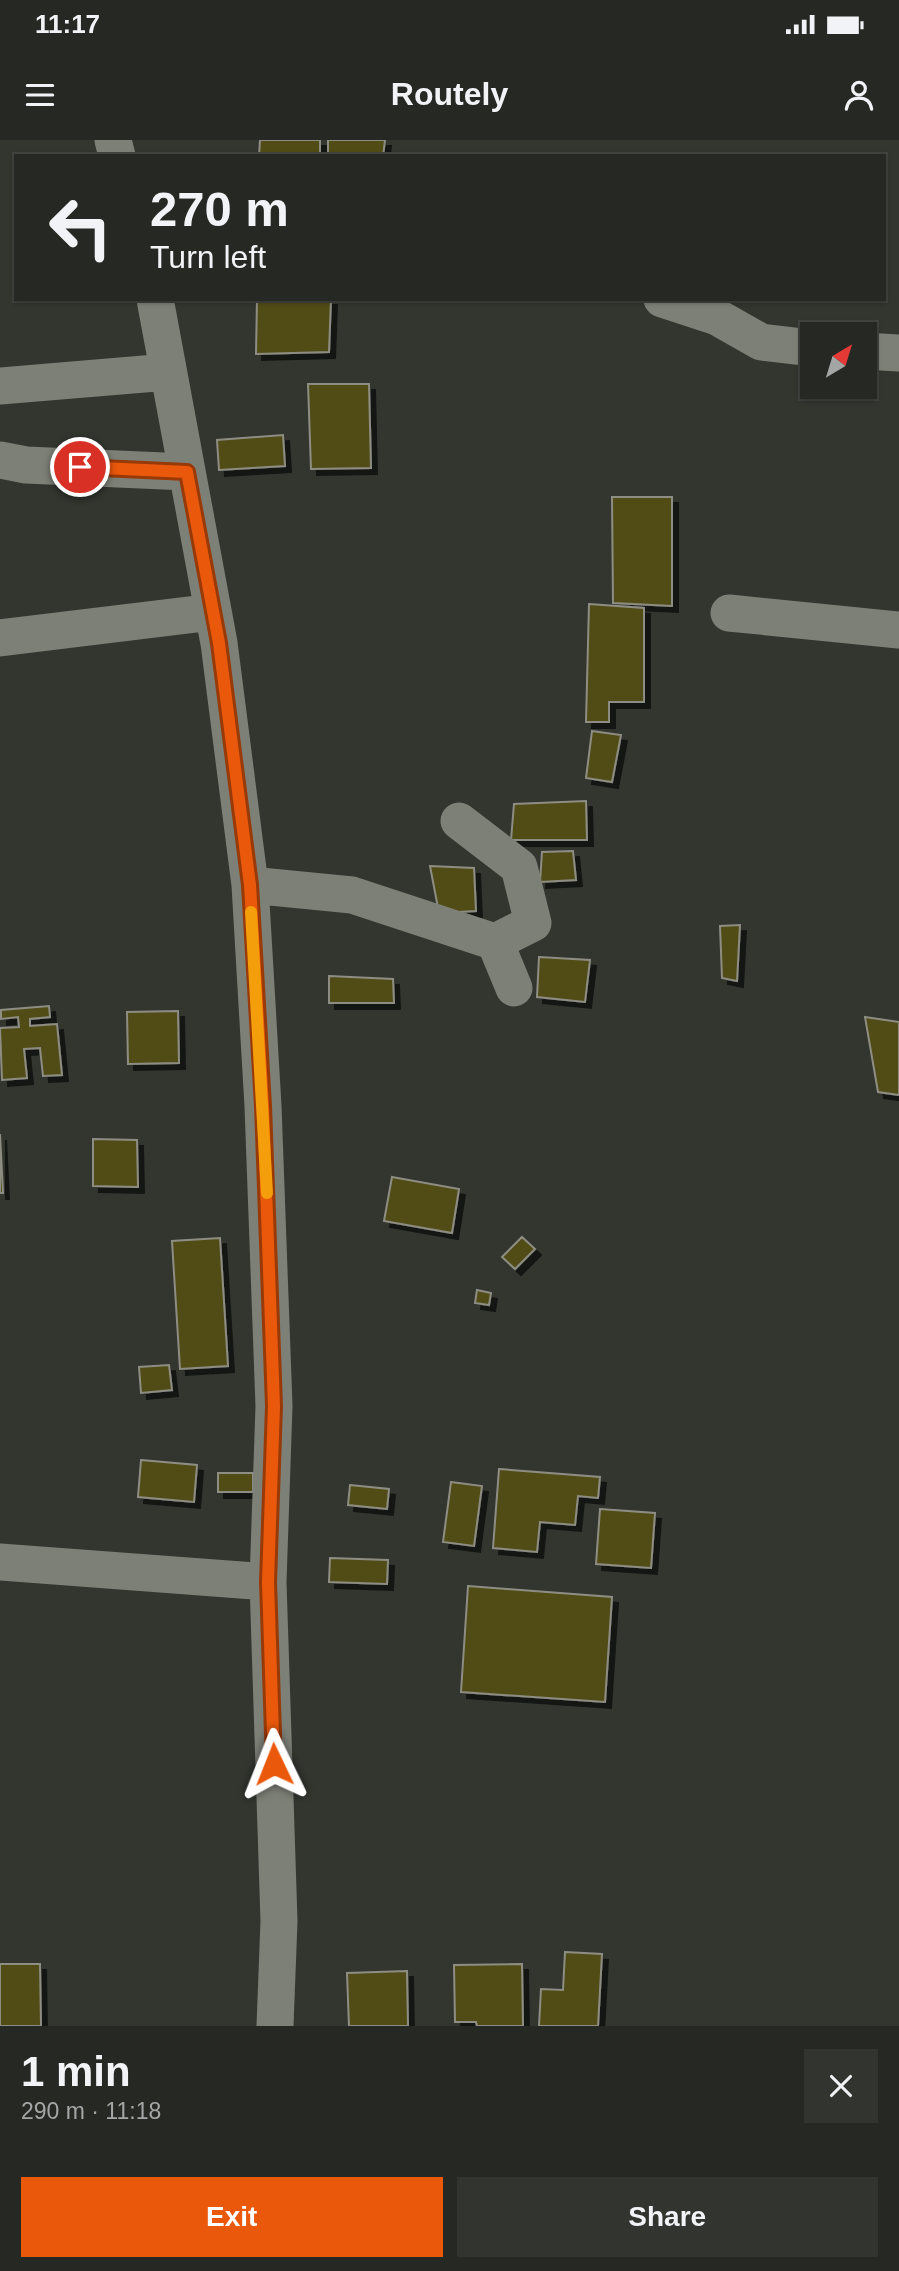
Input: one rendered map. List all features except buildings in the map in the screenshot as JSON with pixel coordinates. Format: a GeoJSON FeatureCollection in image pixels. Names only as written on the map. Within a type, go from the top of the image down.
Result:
{"type":"FeatureCollection","features":[{"type":"Feature","properties":{"kind":"street"},"geometry":{"type":"LineString","coordinates":[[155,301],[214,612],[250,885],[263,1106],[274,1406],[268,1582],[279,1921],[275,2026]]}},
{"type":"Feature","properties":{"kind":"street"},"geometry":{"type":"LineString","coordinates":[[668,301],[717,317],[761,342],[800,347]]}},
{"type":"Feature","properties":{"kind":"street"},"geometry":{"type":"LineString","coordinates":[[877,352],[899,353]]}},
{"type":"Feature","properties":{"kind":"street"},"geometry":{"type":"LineString","coordinates":[[0,386],[168,372]]}},
{"type":"Feature","properties":{"kind":"street"},"geometry":{"type":"LineString","coordinates":[[0,460],[26,465],[187,472]]}},
{"type":"Feature","properties":{"kind":"street"},"geometry":{"type":"LineString","coordinates":[[0,638],[214,612]]}},
{"type":"Feature","properties":{"kind":"street"},"geometry":{"type":"LineString","coordinates":[[729,613],[899,630]]}},
{"type":"Feature","properties":{"kind":"street"},"geometry":{"type":"LineString","coordinates":[[250,885],[352,895],[495,943],[533,923],[519,867],[459,821]]}},
{"type":"Feature","properties":{"kind":"street"},"geometry":{"type":"LineString","coordinates":[[495,943],[514,988]]}},
{"type":"Feature","properties":{"kind":"street"},"geometry":{"type":"LineString","coordinates":[[0,1562],[268,1582]]}},
{"type":"Feature","properties":{"kind":"slow traffic"},"geometry":{"type":"LineString","coordinates":[[251,912],[267,1193]]}},
{"type":"Feature","properties":{"kind":"route"},"geometry":{"type":"LineString","coordinates":[[80,467],[187,472],[219,643],[248,864],[263,1106],[274,1406],[268,1582],[274,1764]]}}]}
